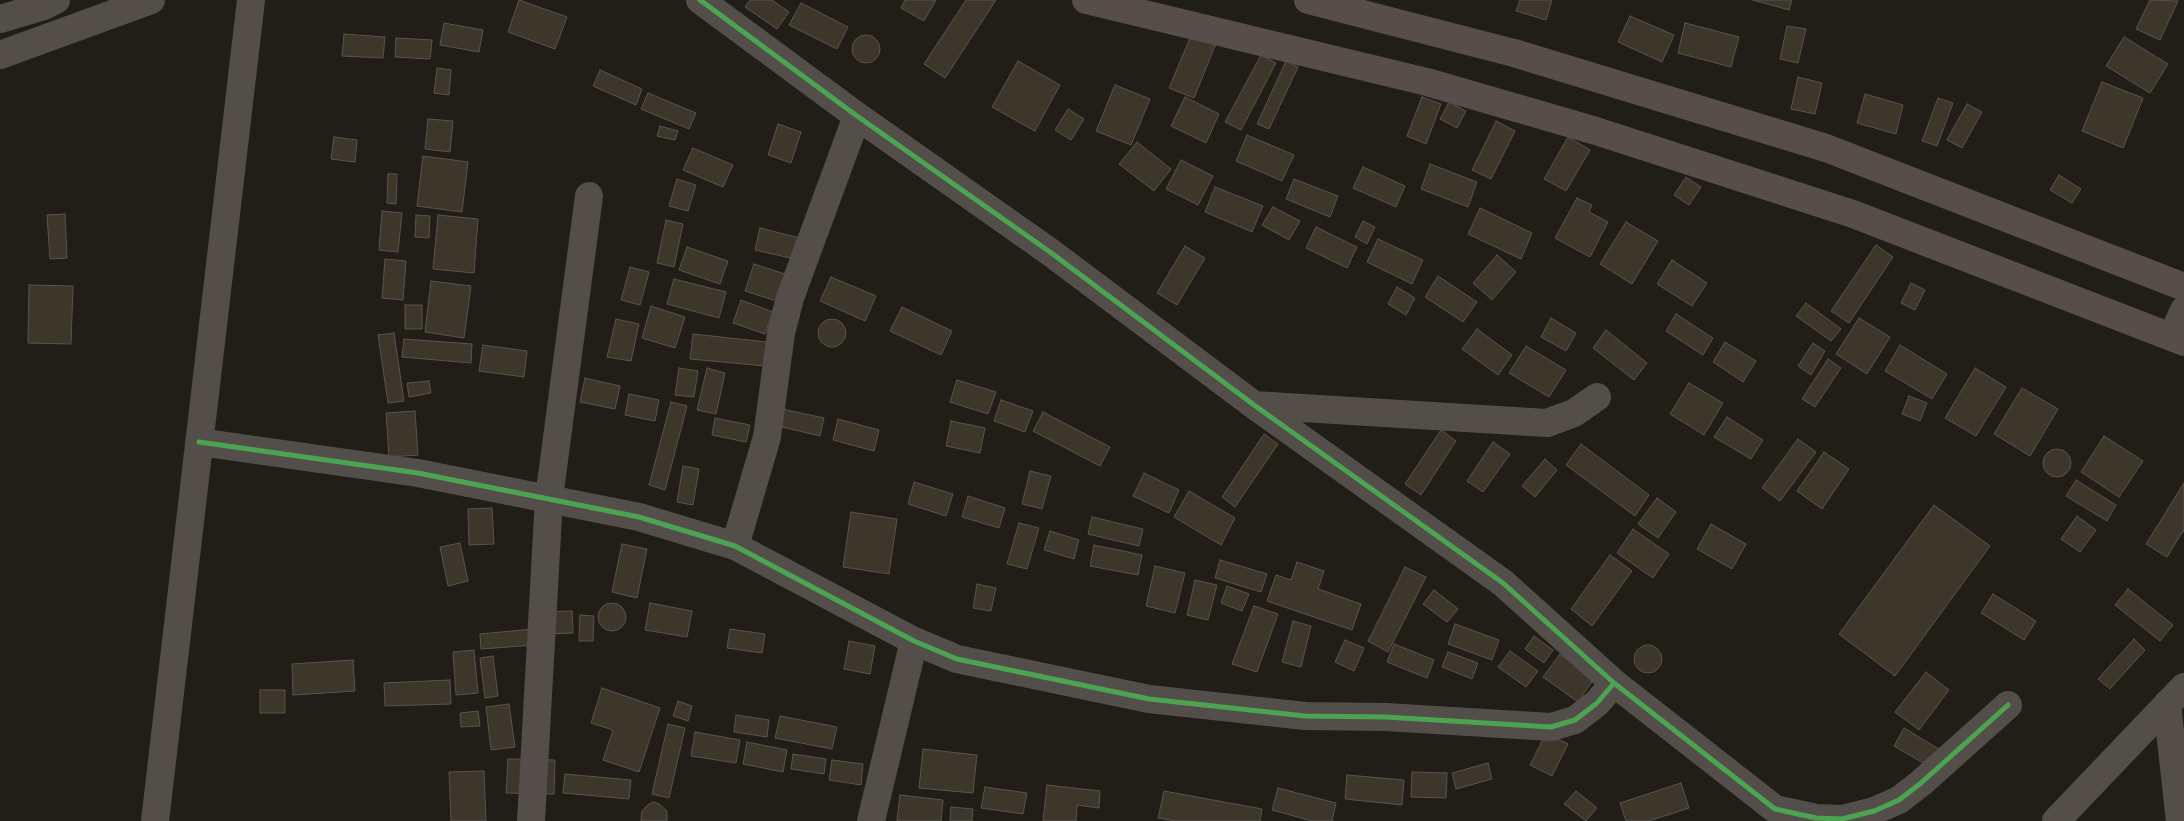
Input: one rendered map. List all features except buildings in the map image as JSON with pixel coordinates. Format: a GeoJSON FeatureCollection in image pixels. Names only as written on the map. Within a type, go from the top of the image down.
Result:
{"type":"FeatureCollection","features":[{"type":"Feature","properties":{"kind":"main road"},"geometry":{"type":"LineString","coordinates":[[1086,0],[1427,82],[1596,131],[1853,214],[2178,340]]}},
{"type":"Feature","properties":{"kind":"main road"},"geometry":{"type":"LineString","coordinates":[[1308,0],[1514,53],[1826,148],[2184,287]]}},
{"type":"Feature","properties":{"kind":"street"},"geometry":{"type":"LineString","coordinates":[[0,55],[151,0]]}},
{"type":"Feature","properties":{"kind":"street"},"geometry":{"type":"LineString","coordinates":[[155,821],[252,0]]}},
{"type":"Feature","properties":{"kind":"street"},"geometry":{"type":"LineString","coordinates":[[700,0],[857,116],[1050,252],[1254,405],[1503,583],[1614,683],[1775,809],[1816,818],[1842,819],[1874,811],[1899,800],[2008,705]]}},
{"type":"Feature","properties":{"kind":"street"},"geometry":{"type":"LineString","coordinates":[[0,19],[46,2]]}},
{"type":"Feature","properties":{"kind":"street"},"geometry":{"type":"LineString","coordinates":[[735,546],[767,437],[781,334],[790,298],[857,116]]}},
{"type":"Feature","properties":{"kind":"street"},"geometry":{"type":"LineString","coordinates":[[531,821],[549,498],[589,196]]}},
{"type":"Feature","properties":{"kind":"street"},"geometry":{"type":"LineString","coordinates":[[2178,340],[2184,310]]}},
{"type":"Feature","properties":{"kind":"street"},"geometry":{"type":"LineString","coordinates":[[1254,405],[1547,423],[1574,413],[1597,397]]}},
{"type":"Feature","properties":{"kind":"street"},"geometry":{"type":"LineString","coordinates":[[199,442],[418,473],[640,517],[735,546],[914,642],[957,658],[1149,699],[1305,716],[1386,717],[1551,727],[1575,720],[1598,702],[1614,683]]}},
{"type":"Feature","properties":{"kind":"street"},"geometry":{"type":"LineString","coordinates":[[872,821],[914,642]]}},
{"type":"Feature","properties":{"kind":"street"},"geometry":{"type":"LineString","coordinates":[[2056,821],[2175,696]]}},
{"type":"Feature","properties":{"kind":"street"},"geometry":{"type":"LineString","coordinates":[[2175,696],[2180,821]]}},
{"type":"Feature","properties":{"kind":"cycle path"},"geometry":{"type":"LineString","coordinates":[[700,0],[857,116],[1050,252],[1254,405],[1503,583],[1614,683],[1775,809],[1816,818],[1842,819],[1874,811],[1899,800],[1921,783],[2008,705]]}},
{"type":"Feature","properties":{"kind":"cycle path"},"geometry":{"type":"LineString","coordinates":[[199,442],[418,473],[639,517],[735,546],[914,641],[957,659],[1149,699],[1305,716],[1386,717],[1551,727],[1575,720],[1597,703],[1614,683]]}}]}
